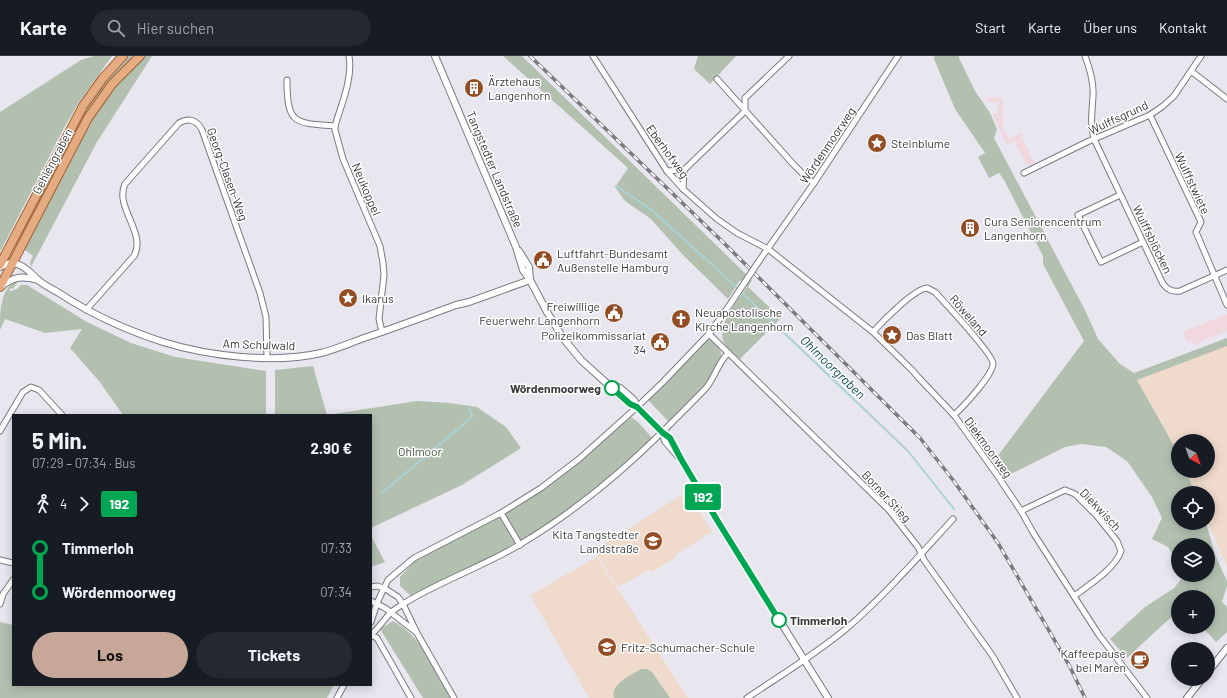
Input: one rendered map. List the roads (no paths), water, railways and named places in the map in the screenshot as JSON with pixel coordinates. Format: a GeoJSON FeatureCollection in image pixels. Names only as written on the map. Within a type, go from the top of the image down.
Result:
{"type":"FeatureCollection","features":[{"type":"Feature","properties":{"kind":"main road","name":"Gehlengraben"},"geometry":{"type":"LineString","coordinates":[[0,266],[83,106],[103,78],[123,56]]}},
{"type":"Feature","properties":{"kind":"main road","name":"Gehlengraben"},"geometry":{"type":"LineString","coordinates":[[0,288],[88,118],[112,84],[140,56]]}},
{"type":"Feature","properties":{"kind":"street"},"geometry":{"type":"LineString","coordinates":[[287,80],[289,106],[295,119],[304,124],[334,126],[347,83],[349,56]]}},
{"type":"Feature","properties":{"kind":"street","name":"Tangstedter Landstraße"},"geometry":{"type":"LineString","coordinates":[[435,56],[516,247],[528,264],[530,280],[546,312],[563,338],[581,360],[630,404],[637,407],[663,433],[665,441],[681,459],[828,698]]}},
{"type":"Feature","properties":{"kind":"street","name":"Eberhofweg"},"geometry":{"type":"LineString","coordinates":[[593,56],[667,171],[683,189],[717,219],[737,233],[768,249]]}},
{"type":"Feature","properties":{"kind":"street"},"geometry":{"type":"LineString","coordinates":[[667,171],[684,170],[745,111],[745,98],[789,56]]}},
{"type":"Feature","properties":{"kind":"street","name":"Wördenmoorweg"},"geometry":{"type":"LineString","coordinates":[[372,619],[377,603],[388,580],[414,558],[501,513],[541,488],[579,459],[637,407],[709,334],[814,183],[898,56]]}},
{"type":"Feature","properties":{"kind":"street","name":"Wulffsblöcken"},"geometry":{"type":"LineString","coordinates":[[1085,56],[1091,71],[1093,95],[1091,127],[1094,140],[1163,284],[1173,292],[1180,291],[1227,270]]}},
{"type":"Feature","properties":{"kind":"street","name":"Wulffsgrund"},"geometry":{"type":"LineString","coordinates":[[1024,174],[1150,115],[1174,96],[1201,56]]}},
{"type":"Feature","properties":{"kind":"street"},"geometry":{"type":"LineString","coordinates":[[1191,71],[1227,99]]}},
{"type":"Feature","properties":{"kind":"street"},"geometry":{"type":"LineString","coordinates":[[717,79],[804,176],[814,183]]}},
{"type":"Feature","properties":{"kind":"street","name":"Wulffstwiete"},"geometry":{"type":"LineString","coordinates":[[1150,115],[1201,222],[1196,232],[1227,305]]}},
{"type":"Feature","properties":{"kind":"street","name":"Georg-Clasen-Weg"},"geometry":{"type":"LineString","coordinates":[[86,310],[134,256],[137,249],[137,240],[122,196],[125,184],[179,123],[190,119],[197,122],[202,130],[260,292],[266,317],[267,357]]}},
{"type":"Feature","properties":{"kind":"street","name":"Neukoppel"},"geometry":{"type":"LineString","coordinates":[[334,126],[344,159],[380,246],[384,275],[379,319],[382,332]]}},
{"type":"Feature","properties":{"kind":"street"},"geometry":{"type":"LineString","coordinates":[[683,189],[684,170]]}},
{"type":"Feature","properties":{"kind":"street"},"geometry":{"type":"LineString","coordinates":[[1120,195],[1078,215],[1100,262],[1143,242]]}},
{"type":"Feature","properties":{"kind":"street","name":"Diekmoorweg"},"geometry":{"type":"LineString","coordinates":[[768,249],[873,332],[912,370],[954,415],[1021,511],[1099,635],[1147,698]]}},
{"type":"Feature","properties":{"kind":"street"},"geometry":{"type":"LineString","coordinates":[[0,266],[12,263]]}},
{"type":"Feature","properties":{"kind":"street","name":"Am Schulwald"},"geometry":{"type":"LineString","coordinates":[[12,263],[29,270],[38,280],[86,310],[131,330],[178,346],[216,353],[267,357],[300,356],[322,352],[530,280]]}},
{"type":"Feature","properties":{"kind":"street","name":"Am Schulwald"},"geometry":{"type":"LineString","coordinates":[[0,288],[10,280],[17,277],[27,277],[38,280]]}},
{"type":"Feature","properties":{"kind":"street","name":"Röweland"},"geometry":{"type":"LineString","coordinates":[[873,332],[918,291],[925,288],[933,290],[983,347],[993,362],[992,368],[983,382],[966,404],[954,415]]}},
{"type":"Feature","properties":{"kind":"street","name":"Borner Stieg"},"geometry":{"type":"LineString","coordinates":[[709,334],[889,510],[918,547],[921,554],[992,655],[1017,698]]}},
{"type":"Feature","properties":{"kind":"street"},"geometry":{"type":"LineString","coordinates":[[372,633],[391,612],[398,607],[487,563],[520,544],[569,512],[622,470],[663,433],[706,388],[724,357],[728,353]]}},
{"type":"Feature","properties":{"kind":"street"},"geometry":{"type":"LineString","coordinates":[[0,431],[23,392],[31,387],[39,390],[61,414]]}},
{"type":"Feature","properties":{"kind":"street","name":"Diekwisch"},"geometry":{"type":"LineString","coordinates":[[1021,511],[1065,490],[1075,494],[1117,541],[1122,551],[1119,557],[1113,564],[1074,596]]}},
{"type":"Feature","properties":{"kind":"street"},"geometry":{"type":"LineString","coordinates":[[501,513],[520,544]]}},
{"type":"Feature","properties":{"kind":"street"},"geometry":{"type":"LineString","coordinates":[[747,698],[834,638],[863,614],[953,519]]}},
{"type":"Feature","properties":{"kind":"street"},"geometry":{"type":"LineString","coordinates":[[0,560],[12,563]]}},
{"type":"Feature","properties":{"kind":"street"},"geometry":{"type":"LineString","coordinates":[[0,604],[3,594],[12,581]]}},
{"type":"Feature","properties":{"kind":"street"},"geometry":{"type":"LineString","coordinates":[[372,587],[377,586],[384,588],[398,597],[454,698]]}},
{"type":"Feature","properties":{"kind":"street"},"geometry":{"type":"LineString","coordinates":[[372,601],[391,612],[417,633]]}},
{"type":"Feature","properties":{"kind":"street"},"geometry":{"type":"LineString","coordinates":[[372,635],[377,638],[411,698]]}},
{"type":"Feature","properties":{"kind":"street"},"geometry":{"type":"LineString","coordinates":[[1215,663],[1227,648]]}},
{"type":"Feature","properties":{"kind":"street"},"geometry":{"type":"LineString","coordinates":[[337,698],[343,686]]}},
{"type":"Feature","properties":{"kind":"street"},"geometry":{"type":"LineString","coordinates":[[1187,698],[1196,686]]}},
{"type":"Feature","properties":{"kind":"waterway","name":"Ohlmoorgraben"},"geometry":{"type":"LineString","coordinates":[[616,186],[649,208],[717,269],[908,451],[954,509]]}},
{"type":"Feature","properties":{"kind":"waterway","name":"Ohlmoorgraben"},"geometry":{"type":"LineString","coordinates":[[382,493],[472,417],[469,407]]}},
{"type":"Feature","properties":{"kind":"railway"},"geometry":{"type":"LineString","coordinates":[[530,56],[727,246],[920,438],[953,480],[998,543],[1069,665],[1085,698]]}},
{"type":"Feature","properties":{"kind":"place","name":"Ärztehaus Langenhorn"},"geometry":{"type":"Point","coordinates":[474,88]}},
{"type":"Feature","properties":{"kind":"place","name":"Steinblume"},"geometry":{"type":"Point","coordinates":[877,143]}},
{"type":"Feature","properties":{"kind":"place","name":"Cura Seniorencentrum Langenhorn"},"geometry":{"type":"Point","coordinates":[970,228]}},
{"type":"Feature","properties":{"kind":"place","name":"Luftfahrt-Bundesamt Außenstelle Hamburg"},"geometry":{"type":"Point","coordinates":[543,260]}},
{"type":"Feature","properties":{"kind":"place","name":"Ikarus"},"geometry":{"type":"Point","coordinates":[348,298]}},
{"type":"Feature","properties":{"kind":"place","name":"Freiwillige Feuerwehr Langenhorn"},"geometry":{"type":"Point","coordinates":[614,313]}},
{"type":"Feature","properties":{"kind":"place","name":"Neuapostolische Kirche Langenhorn"},"geometry":{"type":"Point","coordinates":[681,319]}},
{"type":"Feature","properties":{"kind":"place","name":"Das Blatt"},"geometry":{"type":"Point","coordinates":[892,335]}},
{"type":"Feature","properties":{"kind":"place","name":"Polizeikommissariat 34"},"geometry":{"type":"Point","coordinates":[660,342]}},
{"type":"Feature","properties":{"kind":"place","name":"Wördenmoorweg"},"geometry":{"type":"Point","coordinates":[612,388]}},
{"type":"Feature","properties":{"kind":"place","name":"Kita Tangstedter Landstraße"},"geometry":{"type":"Point","coordinates":[653,541]}},
{"type":"Feature","properties":{"kind":"place","name":"Timmerloh"},"geometry":{"type":"Point","coordinates":[779,620]}},
{"type":"Feature","properties":{"kind":"place","name":"Fritz-Schumacher-Schule"},"geometry":{"type":"Point","coordinates":[607,647]}},
{"type":"Feature","properties":{"kind":"place","name":"Kaffeepause bei Maren"},"geometry":{"type":"Point","coordinates":[1140,660]}},
{"type":"Feature","properties":{"kind":"park label","name":"Ohlmoor"},"geometry":{"type":"Point","coordinates":[420,451]}}]}
